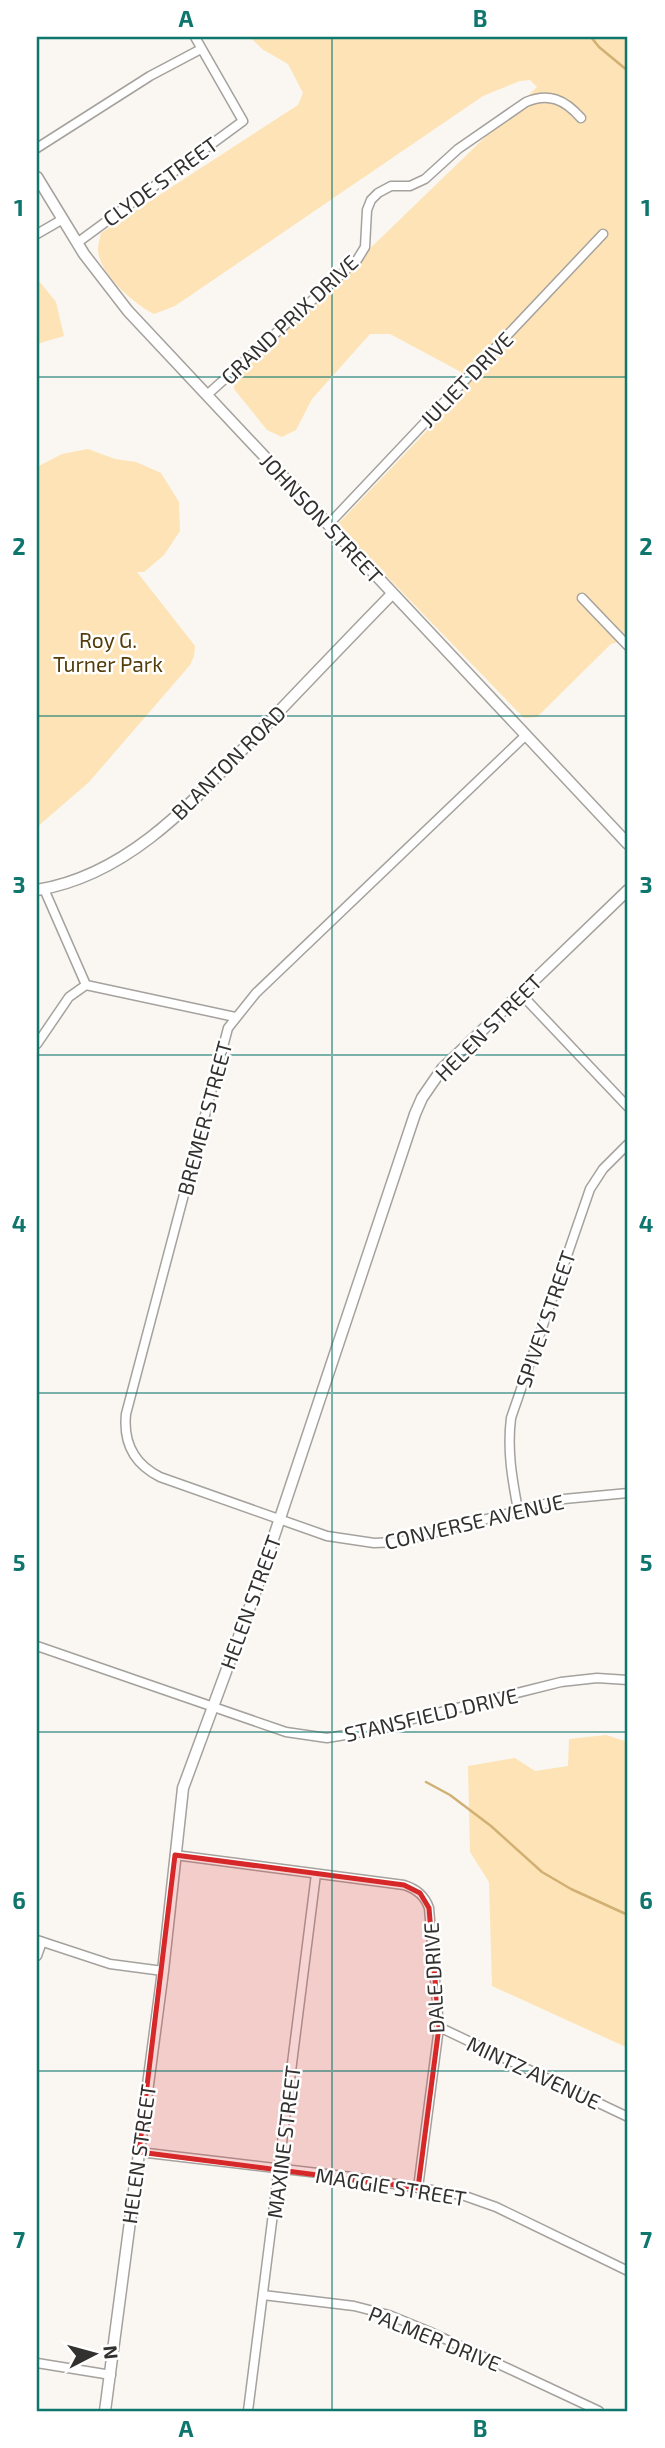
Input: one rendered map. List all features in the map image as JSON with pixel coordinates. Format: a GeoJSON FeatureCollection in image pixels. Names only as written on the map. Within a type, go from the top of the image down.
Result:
{"type":"FeatureCollection","features":[{"type":"Feature","properties":{"kind":"street"},"geometry":{"type":"LineString","coordinates":[[37,148],[150,76],[201,49],[195,37]]}},
{"type":"Feature","properties":{"kind":"street","name":"CLYDE STREET"},"geometry":{"type":"LineString","coordinates":[[78,243],[243,121],[201,49]]}},
{"type":"Feature","properties":{"kind":"street","name":"GRAND PRIX DRIVE"},"geometry":{"type":"LineString","coordinates":[[208,394],[357,260],[365,247],[367,210],[378,193],[391,186],[410,186],[425,179],[458,149],[537,97],[551,97],[562,101],[581,118]]}},
{"type":"Feature","properties":{"kind":"street","name":"JOHNSON STREET"},"geometry":{"type":"LineString","coordinates":[[37,177],[78,243],[128,311],[628,844]]}},
{"type":"Feature","properties":{"kind":"street"},"geometry":{"type":"LineString","coordinates":[[37,234],[63,219]]}},
{"type":"Feature","properties":{"kind":"street","name":"JULIET DRIVE"},"geometry":{"type":"LineString","coordinates":[[328,524],[603,234]]}},
{"type":"Feature","properties":{"kind":"street","name":"BLANTON ROAD"},"geometry":{"type":"LineString","coordinates":[[40,890],[100,870],[116,862],[159,831],[207,786],[392,594]]}},
{"type":"Feature","properties":{"kind":"street"},"geometry":{"type":"LineString","coordinates":[[582,598],[628,646]]}},
{"type":"Feature","properties":{"kind":"street","name":"BREMER STREET"},"geometry":{"type":"LineString","coordinates":[[281,1519],[149,1471],[133,1454],[126,1438],[125,1426],[224,1039],[235,1017],[266,984],[526,735]]}},
{"type":"Feature","properties":{"kind":"street"},"geometry":{"type":"LineString","coordinates":[[40,890],[86,985]]}},
{"type":"Feature","properties":{"kind":"street","name":"HELEN STREET"},"geometry":{"type":"LineString","coordinates":[[105,2411],[163,1971],[183,1788],[281,1519],[415,1114],[442,1069],[628,890]]}},
{"type":"Feature","properties":{"kind":"street"},"geometry":{"type":"LineString","coordinates":[[37,1044],[69,997],[86,985],[235,1017]]}},
{"type":"Feature","properties":{"kind":"street"},"geometry":{"type":"LineString","coordinates":[[520,993],[628,1107]]}},
{"type":"Feature","properties":{"kind":"street","name":"SPIVEY STREET"},"geometry":{"type":"LineString","coordinates":[[518,1510],[510,1466],[511,1418],[590,1189],[603,1169],[628,1144]]}},
{"type":"Feature","properties":{"kind":"street","name":"CONVERSE AVENUE"},"geometry":{"type":"LineString","coordinates":[[281,1519],[338,1539],[374,1544],[398,1542],[518,1510],[586,1496],[628,1493]]}},
{"type":"Feature","properties":{"kind":"street","name":"STANSFIELD DRIVE"},"geometry":{"type":"LineString","coordinates":[[37,1646],[286,1732],[327,1738],[357,1733],[561,1682],[597,1678],[628,1680]]}},
{"type":"Feature","properties":{"kind":"street","name":"DALE DRIVE"},"geometry":{"type":"LineString","coordinates":[[175,1855],[404,1885],[424,1898],[429,1908],[439,2027],[418,2188]]}},
{"type":"Feature","properties":{"kind":"street","name":"MAXINE STREET"},"geometry":{"type":"LineString","coordinates":[[248,2411],[316,1874]]}},
{"type":"Feature","properties":{"kind":"street"},"geometry":{"type":"LineString","coordinates":[[37,1956],[39,1941],[110,1964],[163,1971]]}},
{"type":"Feature","properties":{"kind":"street","name":"MINTZ AVENUE"},"geometry":{"type":"LineString","coordinates":[[439,2027],[628,2117]]}},
{"type":"Feature","properties":{"kind":"street","name":"MAGGIE STREET"},"geometry":{"type":"LineString","coordinates":[[139,2152],[352,2177],[462,2195],[485,2203],[628,2271]]}},
{"type":"Feature","properties":{"kind":"street","name":"PALMER DRIVE"},"geometry":{"type":"LineString","coordinates":[[263,2295],[354,2306],[389,2315],[599,2411]]}},
{"type":"Feature","properties":{"kind":"street"},"geometry":{"type":"LineString","coordinates":[[37,2362],[111,2375]]}},
{"type":"Feature","properties":{"kind":"highlighted area"},"geometry":{"type":"Polygon","coordinates":[[[175,1855],[404,1885],[420,1893],[429,1908],[439,2027],[418,2188],[139,2152],[175,1855]]]}},
{"type":"Feature","properties":{"kind":"green space"},"geometry":{"type":"Polygon","coordinates":[[[250,37],[628,37],[628,639],[611,644],[537,717],[524,718],[337,525],[460,396],[461,372],[390,334],[370,334],[312,399],[296,430],[282,437],[267,430],[234,389],[234,380],[537,87],[530,80],[520,81],[483,96],[175,306],[154,314],[127,295],[104,268],[98,249],[101,233],[298,105],[303,93],[288,64],[262,49],[250,37]]]}},
{"type":"Feature","properties":{"kind":"green space"},"geometry":{"type":"Polygon","coordinates":[[[39,281],[56,302],[64,336],[37,344],[37,282],[39,281]]]}},
{"type":"Feature","properties":{"kind":"green space","name":"Roy G. Turner Park"},"geometry":{"type":"Polygon","coordinates":[[[88,449],[115,459],[136,462],[161,473],[179,502],[180,531],[164,555],[144,572],[137,572],[195,646],[194,656],[190,665],[89,782],[37,827],[37,467],[62,454],[88,449]]]}},
{"type":"Feature","properties":{"kind":"green space"},"geometry":{"type":"Polygon","coordinates":[[[606,1735],[628,1742],[628,2048],[492,1986],[489,1882],[470,1852],[468,1766],[515,1758],[535,1771],[568,1766],[569,1739],[606,1735]]]}},
{"type":"Feature","properties":{"kind":"waterway"},"geometry":{"type":"LineString","coordinates":[[591,37],[628,71]]}},
{"type":"Feature","properties":{"kind":"waterway"},"geometry":{"type":"LineString","coordinates":[[426,1782],[450,1795],[491,1826],[542,1872],[571,1889],[628,1915]]}}]}
